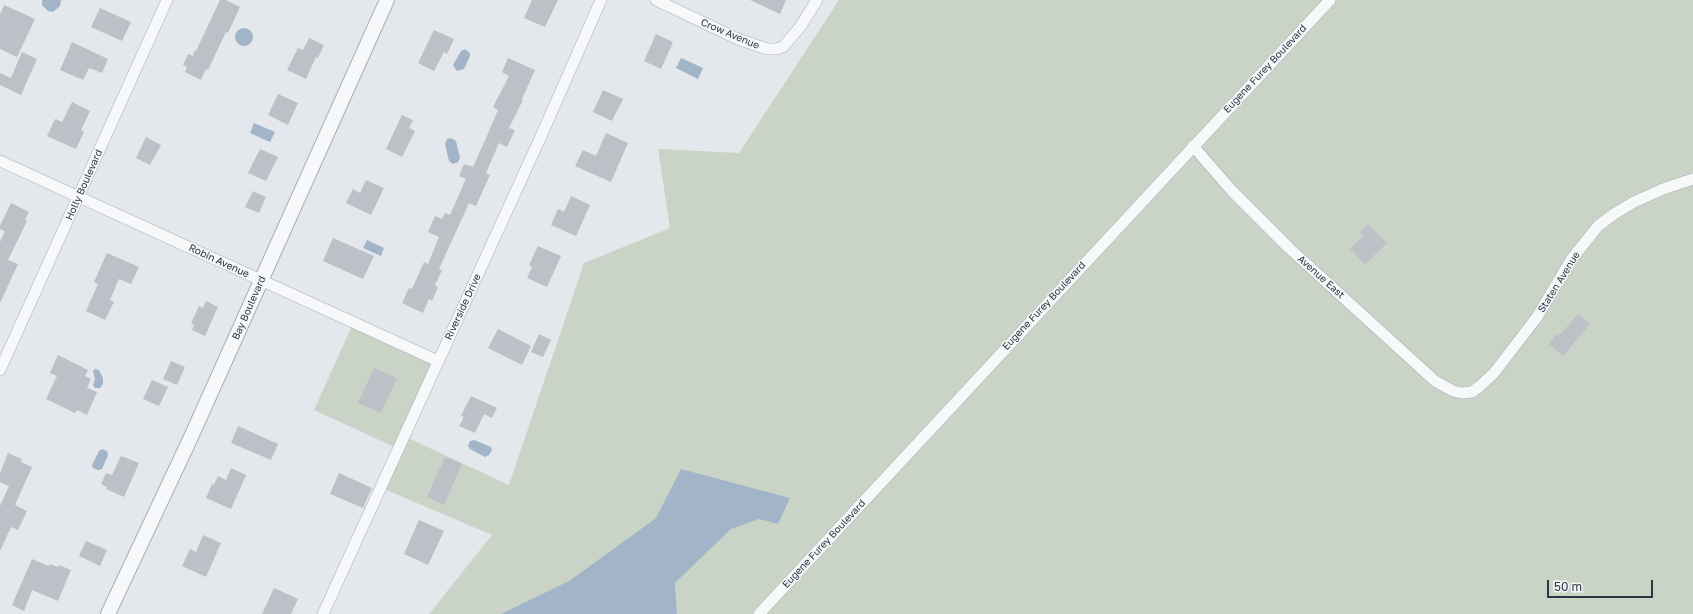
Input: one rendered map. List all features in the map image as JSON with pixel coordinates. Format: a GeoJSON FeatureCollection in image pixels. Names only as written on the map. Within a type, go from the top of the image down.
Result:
{"type":"FeatureCollection","features":[{"type":"Feature","properties":{"kind":"street","name":"Holly Boulevard"},"geometry":{"type":"LineString","coordinates":[[0,370],[167,0]]}},
{"type":"Feature","properties":{"kind":"street","name":"Bay Boulevard"},"geometry":{"type":"LineString","coordinates":[[108,614],[191,437],[387,0]]}},
{"type":"Feature","properties":{"kind":"street","name":"Riverside Drive"},"geometry":{"type":"LineString","coordinates":[[323,614],[542,134],[601,0]]}},
{"type":"Feature","properties":{"kind":"street","name":"Crow Avenue"},"geometry":{"type":"LineString","coordinates":[[656,0],[738,39],[767,49],[777,49],[784,46],[800,27],[817,0]]}},
{"type":"Feature","properties":{"kind":"street","name":"Eugene Furey Boulevard"},"geometry":{"type":"LineString","coordinates":[[759,614],[1330,0]]}},
{"type":"Feature","properties":{"kind":"street","name":"Avenue East"},"geometry":{"type":"LineString","coordinates":[[1193,146],[1232,191],[1288,248],[1435,381],[1453,392],[1462,393]]}},
{"type":"Feature","properties":{"kind":"street","name":"Robin Avenue"},"geometry":{"type":"LineString","coordinates":[[0,161],[438,361]]}},
{"type":"Feature","properties":{"kind":"street","name":"Staten Avenue"},"geometry":{"type":"LineString","coordinates":[[1462,393],[1472,392],[1494,373],[1537,317],[1571,260],[1598,226],[1634,202],[1693,179]]}},
{"type":"Feature","properties":{"kind":"green space"},"geometry":{"type":"Polygon","coordinates":[[[839,0],[1693,0],[1693,614],[677,614],[675,583],[745,515],[790,498],[655,519],[523,614],[429,614],[492,535],[384,489],[403,451],[314,410],[356,317],[443,362],[408,438],[509,485],[584,263],[670,228],[658,149],[739,153],[839,0]]]}},
{"type":"Feature","properties":{"kind":"water"},"geometry":{"type":"Polygon","coordinates":[[[42,0],[61,0],[60,6],[53,12],[48,11],[42,5],[42,0]]]}},
{"type":"Feature","properties":{"kind":"water"},"geometry":{"type":"Polygon","coordinates":[[[244,28],[250,31],[253,37],[250,43],[244,46],[238,43],[235,37],[238,31],[244,28]]]}},
{"type":"Feature","properties":{"kind":"water"},"geometry":{"type":"Polygon","coordinates":[[[465,49],[470,53],[470,56],[464,69],[457,71],[453,65],[461,51],[465,49]]]}},
{"type":"Feature","properties":{"kind":"water"},"geometry":{"type":"Polygon","coordinates":[[[681,58],[703,68],[698,79],[676,68],[681,58]]]}},
{"type":"Feature","properties":{"kind":"water"},"geometry":{"type":"Polygon","coordinates":[[[254,123],[275,132],[270,142],[250,133],[254,123]]]}},
{"type":"Feature","properties":{"kind":"water"},"geometry":{"type":"Polygon","coordinates":[[[451,138],[456,141],[460,158],[458,162],[453,164],[449,161],[445,144],[447,139],[451,138]]]}},
{"type":"Feature","properties":{"kind":"water"},"geometry":{"type":"Polygon","coordinates":[[[367,240],[384,248],[381,256],[363,248],[367,240]]]}},
{"type":"Feature","properties":{"kind":"water"},"geometry":{"type":"Polygon","coordinates":[[[94,369],[99,370],[103,378],[103,384],[100,388],[95,388],[93,385],[95,378],[93,372],[94,369]]]}},
{"type":"Feature","properties":{"kind":"water"},"geometry":{"type":"Polygon","coordinates":[[[474,440],[491,447],[492,450],[489,455],[485,457],[470,449],[468,446],[470,441],[474,440]]]}},
{"type":"Feature","properties":{"kind":"water"},"geometry":{"type":"Polygon","coordinates":[[[102,449],[107,451],[108,455],[102,469],[98,470],[93,468],[92,465],[99,451],[102,449]]]}},
{"type":"Feature","properties":{"kind":"water"},"geometry":{"type":"Polygon","coordinates":[[[681,469],[790,498],[778,524],[759,519],[731,529],[675,583],[677,614],[501,614],[569,581],[656,518],[681,469]]]}},
{"type":"Feature","properties":{"kind":"building"},"geometry":{"type":"Polygon","coordinates":[[[220,0],[226,0],[240,7],[228,33],[226,32],[208,70],[206,69],[201,80],[185,72],[187,67],[183,65],[188,54],[193,56],[195,50],[196,51],[220,0]]]}},
{"type":"Feature","properties":{"kind":"building"},"geometry":{"type":"Polygon","coordinates":[[[532,0],[558,0],[545,27],[524,18],[532,0]]]}},
{"type":"Feature","properties":{"kind":"building"},"geometry":{"type":"Polygon","coordinates":[[[750,0],[786,0],[780,14],[750,0]]]}},
{"type":"Feature","properties":{"kind":"building"},"geometry":{"type":"Polygon","coordinates":[[[4,5],[35,19],[17,57],[0,49],[0,14],[4,5]]]}},
{"type":"Feature","properties":{"kind":"building"},"geometry":{"type":"Polygon","coordinates":[[[100,8],[131,22],[122,41],[91,27],[100,8]]]}},
{"type":"Feature","properties":{"kind":"building"},"geometry":{"type":"Polygon","coordinates":[[[434,30],[454,39],[447,54],[444,52],[434,71],[418,63],[434,30]]]}},
{"type":"Feature","properties":{"kind":"building"},"geometry":{"type":"Polygon","coordinates":[[[656,34],[673,42],[661,69],[644,61],[656,34]]]}},
{"type":"Feature","properties":{"kind":"building"},"geometry":{"type":"Polygon","coordinates":[[[309,38],[324,45],[318,58],[316,57],[306,79],[287,70],[298,48],[303,50],[309,38]]]}},
{"type":"Feature","properties":{"kind":"building"},"geometry":{"type":"Polygon","coordinates":[[[72,42],[108,59],[102,73],[89,68],[83,80],[60,70],[72,42]]]}},
{"type":"Feature","properties":{"kind":"building"},"geometry":{"type":"Polygon","coordinates":[[[22,52],[37,59],[21,95],[0,85],[0,73],[11,78],[22,52]]]}},
{"type":"Feature","properties":{"kind":"building"},"geometry":{"type":"Polygon","coordinates":[[[508,58],[535,70],[522,99],[523,100],[509,128],[515,130],[507,147],[499,143],[486,173],[490,175],[476,206],[469,203],[439,269],[442,270],[435,285],[438,287],[432,301],[429,299],[423,313],[402,303],[409,288],[412,289],[424,262],[428,264],[439,237],[428,232],[435,216],[442,219],[445,213],[450,215],[466,179],[459,176],[464,164],[473,167],[486,138],[498,110],[493,107],[509,76],[502,72],[508,58]]]}},
{"type":"Feature","properties":{"kind":"building"},"geometry":{"type":"Polygon","coordinates":[[[603,90],[623,99],[612,121],[593,112],[603,90]]]}},
{"type":"Feature","properties":{"kind":"building"},"geometry":{"type":"Polygon","coordinates":[[[278,94],[298,103],[288,125],[268,115],[278,94]]]}},
{"type":"Feature","properties":{"kind":"building"},"geometry":{"type":"Polygon","coordinates":[[[72,102],[90,111],[81,130],[84,132],[76,149],[47,136],[55,119],[62,122],[72,102]]]}},
{"type":"Feature","properties":{"kind":"building"},"geometry":{"type":"Polygon","coordinates":[[[402,115],[413,120],[409,128],[415,131],[402,157],[386,149],[402,115]]]}},
{"type":"Feature","properties":{"kind":"building"},"geometry":{"type":"Polygon","coordinates":[[[606,133],[628,143],[611,182],[575,166],[583,150],[596,156],[606,133]]]}},
{"type":"Feature","properties":{"kind":"building"},"geometry":{"type":"Polygon","coordinates":[[[146,137],[161,145],[150,165],[136,158],[146,137]]]}},
{"type":"Feature","properties":{"kind":"building"},"geometry":{"type":"Polygon","coordinates":[[[260,149],[278,157],[266,181],[248,173],[260,149]]]}},
{"type":"Feature","properties":{"kind":"building"},"geometry":{"type":"Polygon","coordinates":[[[366,180],[384,188],[371,215],[346,203],[353,189],[360,193],[366,180]]]}},
{"type":"Feature","properties":{"kind":"building"},"geometry":{"type":"Polygon","coordinates":[[[253,191],[266,197],[259,213],[245,207],[253,191]]]}},
{"type":"Feature","properties":{"kind":"building"},"geometry":{"type":"Polygon","coordinates":[[[571,196],[590,205],[576,236],[551,225],[558,209],[564,212],[571,196]]]}},
{"type":"Feature","properties":{"kind":"building"},"geometry":{"type":"Polygon","coordinates":[[[11,203],[29,212],[25,220],[27,221],[8,260],[18,264],[0,303],[0,242],[5,231],[0,229],[0,226],[11,203]]]}},
{"type":"Feature","properties":{"kind":"building"},"geometry":{"type":"Polygon","coordinates":[[[1368,224],[1387,243],[1365,264],[1350,249],[1363,236],[1360,232],[1368,224]]]}},
{"type":"Feature","properties":{"kind":"building"},"geometry":{"type":"Polygon","coordinates":[[[333,238],[374,256],[363,279],[323,261],[333,238]]]}},
{"type":"Feature","properties":{"kind":"building"},"geometry":{"type":"Polygon","coordinates":[[[538,246],[561,256],[547,287],[527,278],[532,267],[529,265],[538,246]]]}},
{"type":"Feature","properties":{"kind":"building"},"geometry":{"type":"Polygon","coordinates":[[[107,253],[139,267],[131,284],[119,279],[110,300],[114,302],[105,320],[86,311],[98,284],[94,282],[107,253]]]}},
{"type":"Feature","properties":{"kind":"building"},"geometry":{"type":"Polygon","coordinates":[[[206,301],[218,307],[205,336],[192,330],[194,325],[191,323],[199,306],[203,308],[206,301]]]}},
{"type":"Feature","properties":{"kind":"building"},"geometry":{"type":"Polygon","coordinates":[[[1578,314],[1590,324],[1563,356],[1549,344],[1557,334],[1559,336],[1578,314]]]}},
{"type":"Feature","properties":{"kind":"building"},"geometry":{"type":"Polygon","coordinates":[[[498,329],[531,346],[522,365],[488,348],[498,329]]]}},
{"type":"Feature","properties":{"kind":"building"},"geometry":{"type":"Polygon","coordinates":[[[539,334],[551,340],[543,357],[531,352],[539,334]]]}},
{"type":"Feature","properties":{"kind":"building"},"geometry":{"type":"Polygon","coordinates":[[[58,355],[88,370],[85,376],[91,379],[87,388],[97,392],[87,415],[77,410],[75,413],[46,399],[57,376],[50,373],[58,355]]]}},
{"type":"Feature","properties":{"kind":"building"},"geometry":{"type":"Polygon","coordinates":[[[171,361],[185,367],[177,385],[163,379],[171,361]]]}},
{"type":"Feature","properties":{"kind":"building"},"geometry":{"type":"Polygon","coordinates":[[[374,368],[397,378],[381,413],[358,403],[374,368]]]}},
{"type":"Feature","properties":{"kind":"building"},"geometry":{"type":"Polygon","coordinates":[[[152,380],[168,387],[159,406],[143,399],[152,380]]]}},
{"type":"Feature","properties":{"kind":"building"},"geometry":{"type":"Polygon","coordinates":[[[471,396],[497,408],[492,418],[484,414],[475,433],[459,426],[464,417],[461,416],[471,396]]]}},
{"type":"Feature","properties":{"kind":"building"},"geometry":{"type":"Polygon","coordinates":[[[238,426],[278,444],[271,460],[231,443],[238,426]]]}},
{"type":"Feature","properties":{"kind":"building"},"geometry":{"type":"Polygon","coordinates":[[[8,453],[22,459],[21,462],[32,467],[15,505],[27,511],[18,530],[11,527],[0,551],[0,506],[9,486],[0,482],[0,473],[8,453]]]}},
{"type":"Feature","properties":{"kind":"building"},"geometry":{"type":"Polygon","coordinates":[[[121,456],[139,463],[124,497],[106,489],[107,487],[101,484],[106,473],[112,475],[121,456]]]}},
{"type":"Feature","properties":{"kind":"building"},"geometry":{"type":"Polygon","coordinates":[[[445,457],[462,464],[444,505],[427,497],[445,457]]]}},
{"type":"Feature","properties":{"kind":"building"},"geometry":{"type":"Polygon","coordinates":[[[231,468],[246,475],[231,509],[206,498],[212,484],[214,485],[218,476],[226,480],[231,468]]]}},
{"type":"Feature","properties":{"kind":"building"},"geometry":{"type":"Polygon","coordinates":[[[339,473],[372,488],[363,508],[330,494],[339,473]]]}},
{"type":"Feature","properties":{"kind":"building"},"geometry":{"type":"Polygon","coordinates":[[[419,520],[444,531],[428,565],[404,554],[419,520]]]}},
{"type":"Feature","properties":{"kind":"building"},"geometry":{"type":"Polygon","coordinates":[[[203,535],[221,543],[206,577],[182,566],[190,549],[196,552],[203,535]]]}},
{"type":"Feature","properties":{"kind":"building"},"geometry":{"type":"Polygon","coordinates":[[[86,541],[107,550],[100,566],[79,556],[86,541]]]}},
{"type":"Feature","properties":{"kind":"building"},"geometry":{"type":"Polygon","coordinates":[[[32,559],[49,566],[50,564],[58,567],[59,565],[71,570],[58,601],[32,590],[24,611],[12,605],[32,559]]]}},
{"type":"Feature","properties":{"kind":"building"},"geometry":{"type":"Polygon","coordinates":[[[274,588],[298,599],[291,614],[262,614],[274,588]]]}}]}
